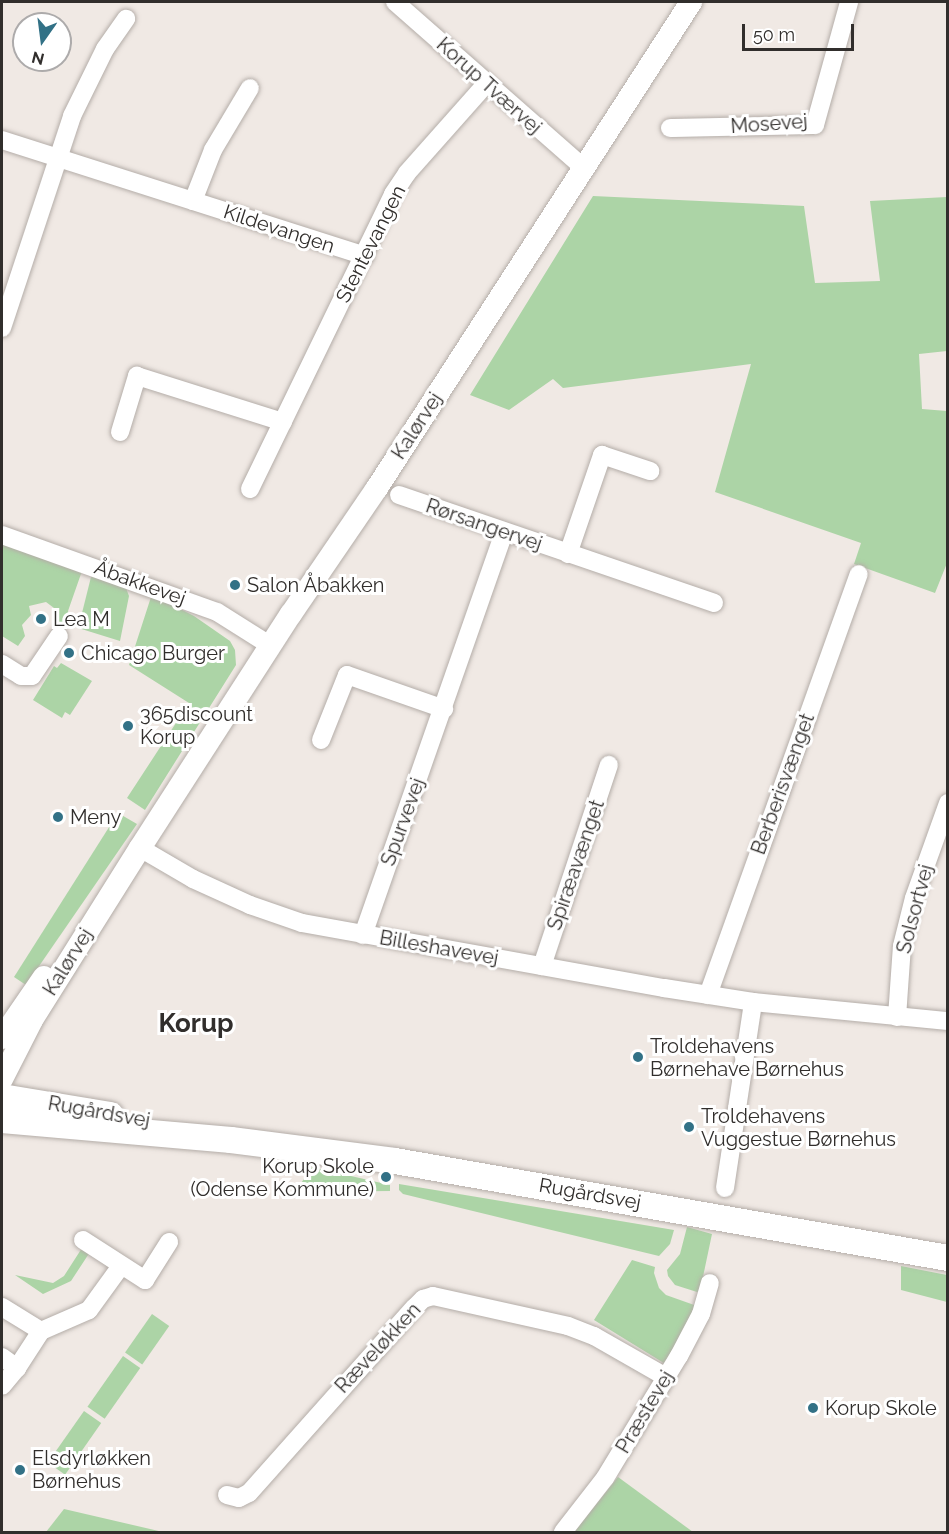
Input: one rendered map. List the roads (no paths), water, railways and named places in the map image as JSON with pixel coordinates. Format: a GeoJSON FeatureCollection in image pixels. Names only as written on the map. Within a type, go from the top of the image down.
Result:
{"type":"FeatureCollection","features":[{"type":"Feature","properties":{"kind":"main road","name":"Rugårdsvej"},"geometry":{"type":"LineString","coordinates":[[2,1097],[161,1123],[231,1140]]}},
{"type":"Feature","properties":{"kind":"main road"},"geometry":{"type":"LineString","coordinates":[[2,1110],[161,1123]]}},
{"type":"Feature","properties":{"kind":"main road","name":"Rugårdsvej"},"geometry":{"type":"LineString","coordinates":[[2,1120],[231,1140],[395,1161],[948,1258]]}},
{"type":"Feature","properties":{"kind":"street","name":"Korup Tværvej"},"geometry":{"type":"LineString","coordinates":[[395,2],[585,169]]}},
{"type":"Feature","properties":{"kind":"street","name":"Kalørvej"},"geometry":{"type":"LineString","coordinates":[[2,1079],[32,1020],[140,848],[585,169],[691,2]]}},
{"type":"Feature","properties":{"kind":"street","name":"Mosevej"},"geometry":{"type":"LineString","coordinates":[[670,128],[815,125],[849,2]]}},
{"type":"Feature","properties":{"kind":"street"},"geometry":{"type":"LineString","coordinates":[[2,328],[72,116],[87,82],[126,19]]}},
{"type":"Feature","properties":{"kind":"street","name":"Stentevangen"},"geometry":{"type":"LineString","coordinates":[[250,489],[365,256],[393,194],[407,173],[486,84]]}},
{"type":"Feature","properties":{"kind":"street"},"geometry":{"type":"LineString","coordinates":[[193,201],[213,150],[250,88]]}},
{"type":"Feature","properties":{"kind":"street","name":"Kildevangen"},"geometry":{"type":"LineString","coordinates":[[2,140],[365,256]]}},
{"type":"Feature","properties":{"kind":"street"},"geometry":{"type":"LineString","coordinates":[[120,432],[137,376],[283,422]]}},
{"type":"Feature","properties":{"kind":"street","name":"Rørsangervej"},"geometry":{"type":"LineString","coordinates":[[568,554],[602,455],[650,471]]}},
{"type":"Feature","properties":{"kind":"street","name":"Rørsangervej"},"geometry":{"type":"LineString","coordinates":[[399,495],[504,533],[714,603]]}},
{"type":"Feature","properties":{"kind":"street","name":"Spurvevej"},"geometry":{"type":"LineString","coordinates":[[363,935],[504,533]]}},
{"type":"Feature","properties":{"kind":"street","name":"Åbakkevej"},"geometry":{"type":"LineString","coordinates":[[2,535],[217,612],[271,646]]}},
{"type":"Feature","properties":{"kind":"street","name":"Berberisvænget"},"geometry":{"type":"LineString","coordinates":[[708,995],[859,574]]}},
{"type":"Feature","properties":{"kind":"street"},"geometry":{"type":"LineString","coordinates":[[2,664],[21,676],[32,676],[59,636]]}},
{"type":"Feature","properties":{"kind":"street"},"geometry":{"type":"LineString","coordinates":[[321,741],[347,675],[444,709]]}},
{"type":"Feature","properties":{"kind":"street","name":"Spiræavænget"},"geometry":{"type":"LineString","coordinates":[[542,966],[609,765]]}},
{"type":"Feature","properties":{"kind":"street","name":"Solsortvej"},"geometry":{"type":"LineString","coordinates":[[897,1017],[902,946],[914,898],[948,803]]}},
{"type":"Feature","properties":{"kind":"street","name":"Kalørvej"},"geometry":{"type":"LineString","coordinates":[[2,1038],[22,1006],[140,848]]}},
{"type":"Feature","properties":{"kind":"street","name":"Billeshavevej"},"geometry":{"type":"LineString","coordinates":[[140,848],[193,879],[250,905],[302,923],[753,1002],[948,1021]]}},
{"type":"Feature","properties":{"kind":"street"},"geometry":{"type":"LineString","coordinates":[[725,1188],[753,1002]]}},
{"type":"Feature","properties":{"kind":"street"},"geometry":{"type":"LineString","coordinates":[[83,1240],[145,1280],[169,1242]]}},
{"type":"Feature","properties":{"kind":"street"},"geometry":{"type":"LineString","coordinates":[[2,1386],[17,1368],[41,1331],[89,1310],[121,1266]]}},
{"type":"Feature","properties":{"kind":"street","name":"Præstevej"},"geometry":{"type":"LineString","coordinates":[[563,1533],[605,1478],[666,1377],[697,1324],[710,1283]]}},
{"type":"Feature","properties":{"kind":"street","name":"Ræveløkken"},"geometry":{"type":"LineString","coordinates":[[227,1495],[239,1498],[249,1493],[414,1308],[423,1299],[433,1296],[568,1326],[594,1336],[666,1377]]}},
{"type":"Feature","properties":{"kind":"street"},"geometry":{"type":"LineString","coordinates":[[2,1307],[41,1331]]}},
{"type":"Feature","properties":{"kind":"street"},"geometry":{"type":"LineString","coordinates":[[2,1357],[17,1368]]}},
{"type":"Feature","properties":{"kind":"place","name":"Salon Åbakken"},"geometry":{"type":"Point","coordinates":[235,585]}},
{"type":"Feature","properties":{"kind":"place","name":"Lea M"},"geometry":{"type":"Point","coordinates":[41,619]}},
{"type":"Feature","properties":{"kind":"place","name":"Chicago Burger"},"geometry":{"type":"Point","coordinates":[69,653]}},
{"type":"Feature","properties":{"kind":"place","name":"365discount Korup"},"geometry":{"type":"Point","coordinates":[128,726]}},
{"type":"Feature","properties":{"kind":"place","name":"Meny"},"geometry":{"type":"Point","coordinates":[58,817]}},
{"type":"Feature","properties":{"kind":"place","name":"Troldehavens Børnehave Børnehus"},"geometry":{"type":"Point","coordinates":[638,1057]}},
{"type":"Feature","properties":{"kind":"place","name":"Troldehavens Vuggestue Børnehus"},"geometry":{"type":"Point","coordinates":[689,1127]}},
{"type":"Feature","properties":{"kind":"place","name":"Korup Skole (Odense Kommune)"},"geometry":{"type":"Point","coordinates":[386,1177]}},
{"type":"Feature","properties":{"kind":"place","name":"Korup Skole"},"geometry":{"type":"Point","coordinates":[813,1408]}},
{"type":"Feature","properties":{"kind":"place","name":"Elsdyrløkken Børnehus"},"geometry":{"type":"Point","coordinates":[20,1470]}},
{"type":"Feature","properties":{"kind":"district","name":"Korup"},"geometry":{"type":"Point","coordinates":[196,1024]}}]}
